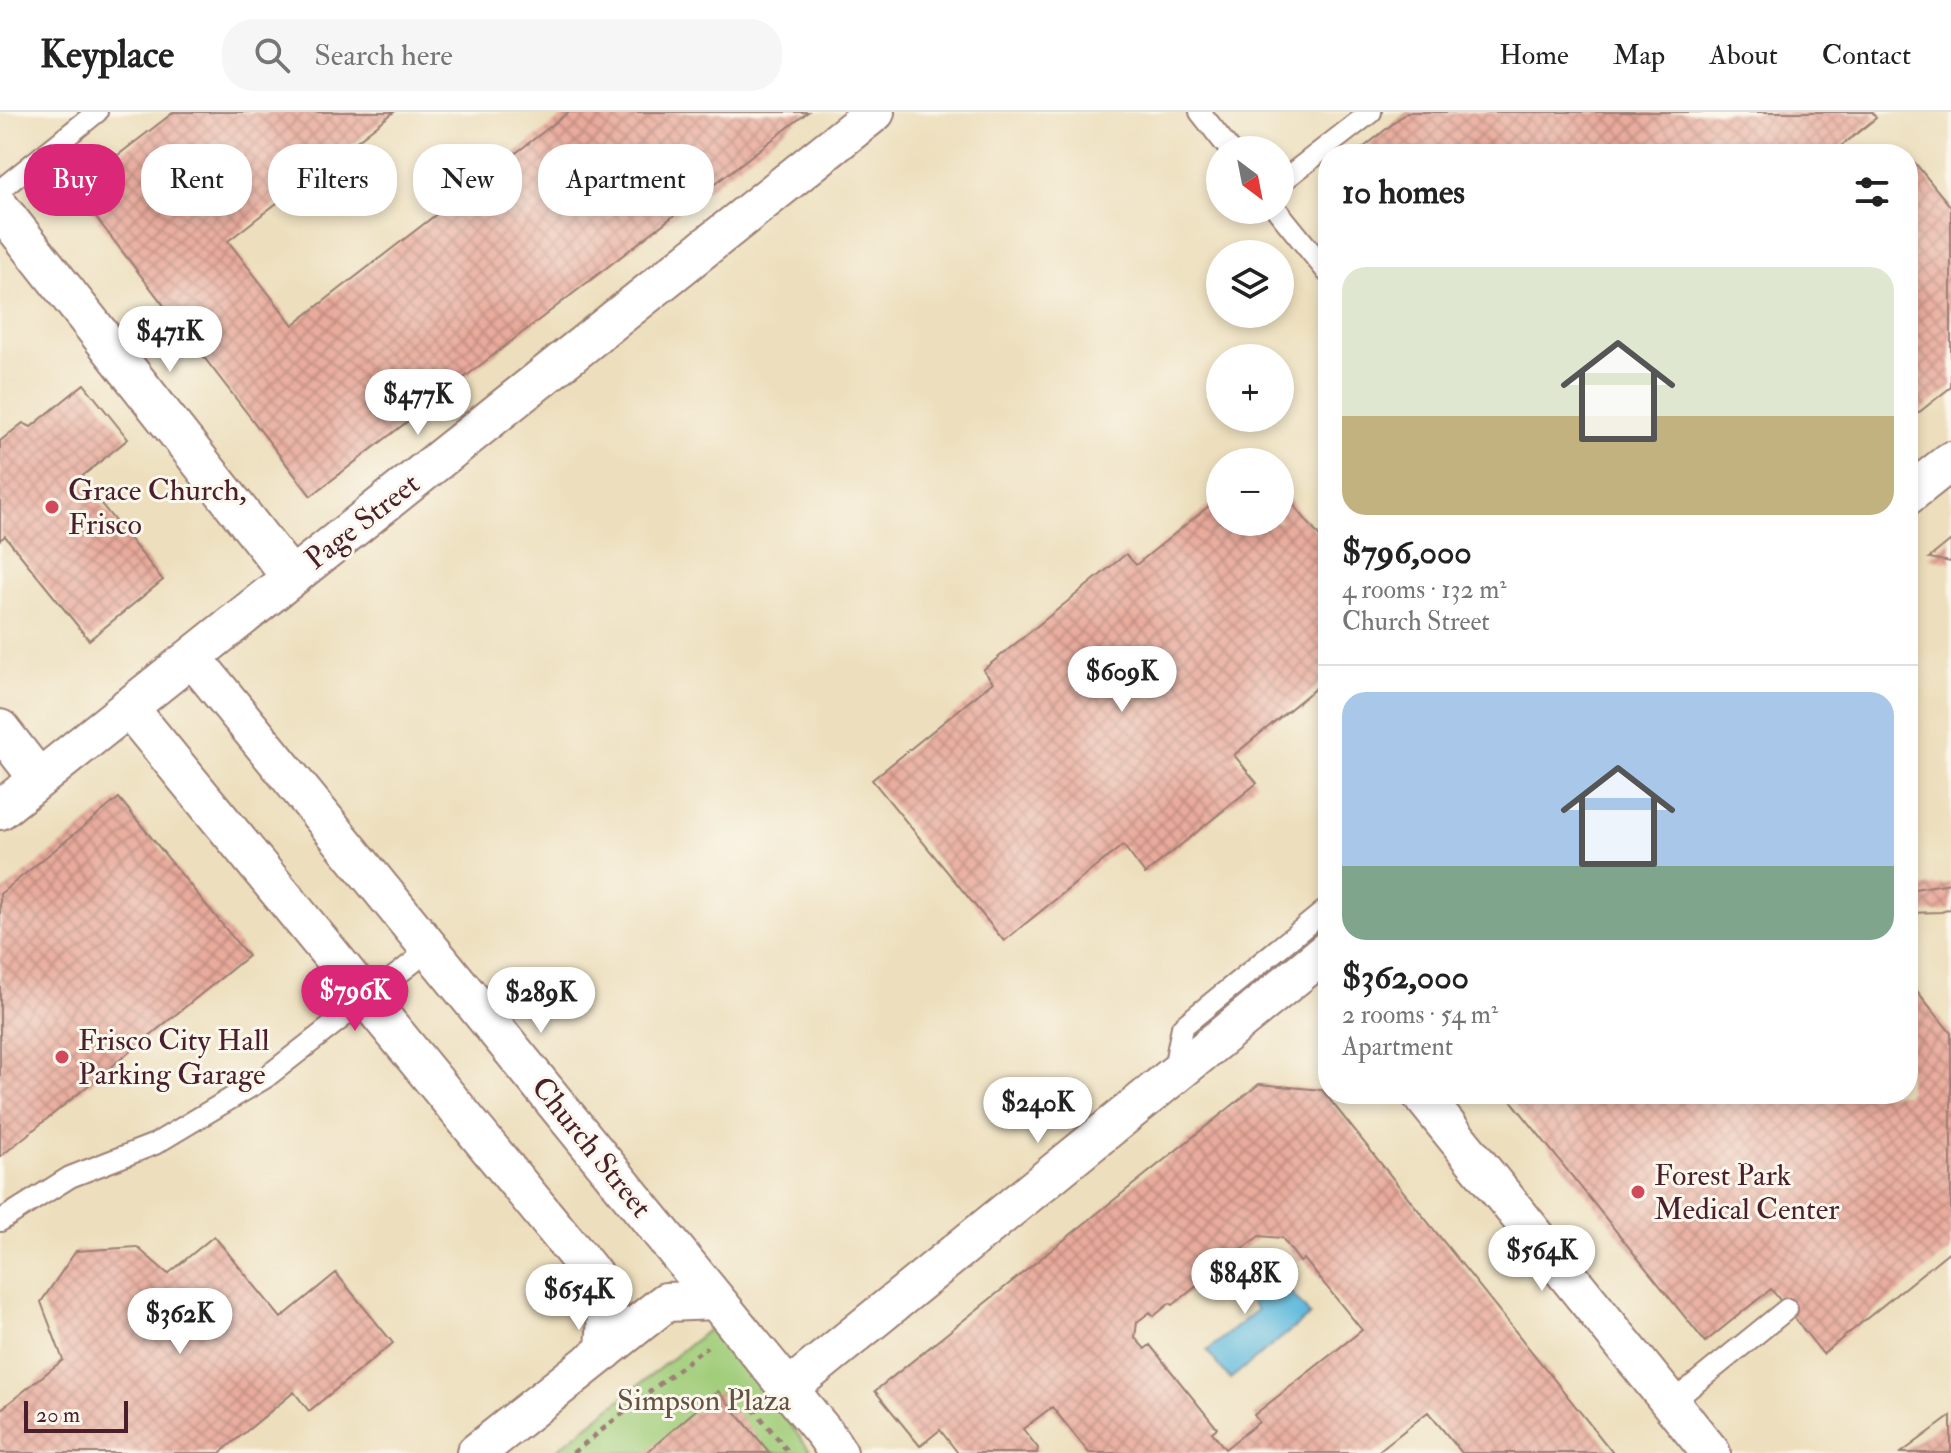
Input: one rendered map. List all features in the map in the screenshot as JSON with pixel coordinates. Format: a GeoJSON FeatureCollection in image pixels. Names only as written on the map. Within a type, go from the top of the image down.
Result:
{"type":"FeatureCollection","features":[{"type":"Feature","properties":{"kind":"street","name":"Page Street"},"geometry":{"type":"LineString","coordinates":[[0,810],[875,112]]}},
{"type":"Feature","properties":{"kind":"street"},"geometry":{"type":"LineString","coordinates":[[0,208],[291,577]]}},
{"type":"Feature","properties":{"kind":"street"},"geometry":{"type":"LineString","coordinates":[[1918,487],[1951,461]]}},
{"type":"Feature","properties":{"kind":"street","name":"Church Street"},"geometry":{"type":"LineString","coordinates":[[192,657],[838,1453]]}},
{"type":"Feature","properties":{"kind":"street"},"geometry":{"type":"LineString","coordinates":[[128,707],[608,1293],[605,1351]]}},
{"type":"Feature","properties":{"kind":"street"},"geometry":{"type":"LineString","coordinates":[[0,729],[39,779]]}},
{"type":"Feature","properties":{"kind":"street"},"geometry":{"type":"LineString","coordinates":[[788,1389],[1173,1076],[1318,968]]}},
{"type":"Feature","properties":{"kind":"street"},"geometry":{"type":"LineString","coordinates":[[1429,1104],[1711,1453]]}},
{"type":"Feature","properties":{"kind":"street"},"geometry":{"type":"LineString","coordinates":[[476,1453],[666,1302],[716,1300]]}},
{"type":"Feature","properties":{"kind":"lane"},"geometry":{"type":"LineString","coordinates":[[0,190],[97,112]]}},
{"type":"Feature","properties":{"kind":"lane"},"geometry":{"type":"LineString","coordinates":[[1201,112],[1219,136]]}},
{"type":"Feature","properties":{"kind":"lane"},"geometry":{"type":"LineString","coordinates":[[1330,144],[1371,112]]}},
{"type":"Feature","properties":{"kind":"lane"},"geometry":{"type":"LineString","coordinates":[[1294,172],[1318,153]]}},
{"type":"Feature","properties":{"kind":"lane"},"geometry":{"type":"LineString","coordinates":[[1294,224],[1318,244]]}},
{"type":"Feature","properties":{"kind":"lane"},"geometry":{"type":"LineString","coordinates":[[1173,1076],[1182,1027],[1318,916]]}},
{"type":"Feature","properties":{"kind":"lane"},"geometry":{"type":"LineString","coordinates":[[0,1221],[70,1177],[155,1144],[265,1078],[430,949]]}},
{"type":"Feature","properties":{"kind":"lane"},"geometry":{"type":"LineString","coordinates":[[1671,1403],[1787,1309]]}},
{"type":"Feature","properties":{"kind":"path"},"geometry":{"type":"LineString","coordinates":[[573,1453],[705,1348],[714,1360]]}},
{"type":"Feature","properties":{"kind":"path"},"geometry":{"type":"LineString","coordinates":[[752,1406],[789,1453]]}},
{"type":"Feature","properties":{"kind":"green space","name":"Simpson Plaza"},"geometry":{"type":"Polygon","coordinates":[[[714,1325],[812,1453],[553,1453],[714,1325]]]}},
{"type":"Feature","properties":{"kind":"water"},"geometry":{"type":"Polygon","coordinates":[[[1267,1273],[1276,1274],[1310,1315],[1230,1379],[1207,1351],[1257,1310],[1250,1301],[1258,1294],[1256,1282],[1267,1273]]]}},
{"type":"Feature","properties":{"kind":"building"},"geometry":{"type":"Polygon","coordinates":[[[174,112],[394,112],[353,144],[268,144],[268,210],[228,241],[293,325],[434,216],[522,216],[522,148],[569,112],[808,112],[714,185],[714,144],[538,144],[538,216],[673,216],[311,496],[95,216],[125,216],[125,150],[174,112]]]}},
{"type":"Feature","properties":{"kind":"building"},"geometry":{"type":"Polygon","coordinates":[[[1407,112],[1872,112],[1876,118],[1844,144],[1368,144],[1407,112]]]}},
{"type":"Feature","properties":{"kind":"building"},"geometry":{"type":"Polygon","coordinates":[[[1918,167],[1951,207],[1951,387],[1918,413],[1918,167]]]}},
{"type":"Feature","properties":{"kind":"building","name":"Grace Church, Frisco"},"geometry":{"type":"Polygon","coordinates":[[[84,384],[128,439],[80,478],[163,580],[89,640],[5,536],[0,540],[0,441],[23,423],[31,427],[84,384]]]}},
{"type":"Feature","properties":{"kind":"building"},"geometry":{"type":"Polygon","coordinates":[[[1294,505],[1318,535],[1318,686],[1234,755],[1257,783],[1145,874],[1123,845],[1004,941],[872,780],[993,682],[983,670],[1126,554],[1136,565],[1206,508],[1206,536],[1294,536],[1294,505]]]}},
{"type":"Feature","properties":{"kind":"building"},"geometry":{"type":"Polygon","coordinates":[[[1951,540],[1951,562],[1929,558],[1951,540]]]}},
{"type":"Feature","properties":{"kind":"building","name":"Frisco City Hall Parking Garage"},"geometry":{"type":"Polygon","coordinates":[[[119,798],[248,956],[0,1157],[0,894],[119,798]]]}},
{"type":"Feature","properties":{"kind":"building"},"geometry":{"type":"Polygon","coordinates":[[[1951,883],[1951,909],[1918,913],[1918,888],[1951,883]]]}},
{"type":"Feature","properties":{"kind":"building"},"geometry":{"type":"Polygon","coordinates":[[[1918,992],[1951,1033],[1951,1250],[1823,1354],[1771,1289],[1705,1342],[1514,1104],[1918,1104],[1918,992]]]}},
{"type":"Feature","properties":{"kind":"building"},"geometry":{"type":"Polygon","coordinates":[[[1259,1084],[1318,1090],[1318,1104],[1333,1104],[1613,1453],[1462,1453],[1428,1412],[1376,1453],[1089,1453],[1052,1407],[1023,1429],[1038,1448],[1037,1453],[958,1453],[940,1430],[920,1446],[875,1391],[1259,1084]],[[1259,1236],[1173,1305],[1170,1303],[1154,1316],[1150,1312],[1137,1322],[1135,1338],[1145,1349],[1150,1345],[1217,1428],[1212,1432],[1225,1449],[1259,1422],[1254,1415],[1362,1330],[1304,1259],[1300,1262],[1282,1238],[1259,1236]]]}},
{"type":"Feature","properties":{"kind":"building"},"geometry":{"type":"Polygon","coordinates":[[[214,1236],[281,1318],[336,1273],[393,1343],[309,1411],[294,1392],[220,1453],[0,1453],[0,1410],[63,1360],[41,1302],[76,1251],[137,1247],[168,1274],[214,1236]]]}},
{"type":"Feature","properties":{"kind":"building"},"geometry":{"type":"Polygon","coordinates":[[[718,1391],[770,1453],[646,1453],[718,1391]]]}},
{"type":"Feature","properties":{"kind":"building"},"geometry":{"type":"Polygon","coordinates":[[[1951,1416],[1951,1453],[1901,1453],[1951,1416]]]}},
{"type":"Feature","properties":{"kind":"place","name":"Grace Church, Frisco"},"geometry":{"type":"Point","coordinates":[52,507]}},
{"type":"Feature","properties":{"kind":"place","name":"Frisco City Hall Parking Garage"},"geometry":{"type":"Point","coordinates":[62,1057]}},
{"type":"Feature","properties":{"kind":"place","name":"Forest Park Medical Center"},"geometry":{"type":"Point","coordinates":[1638,1192]}}]}
